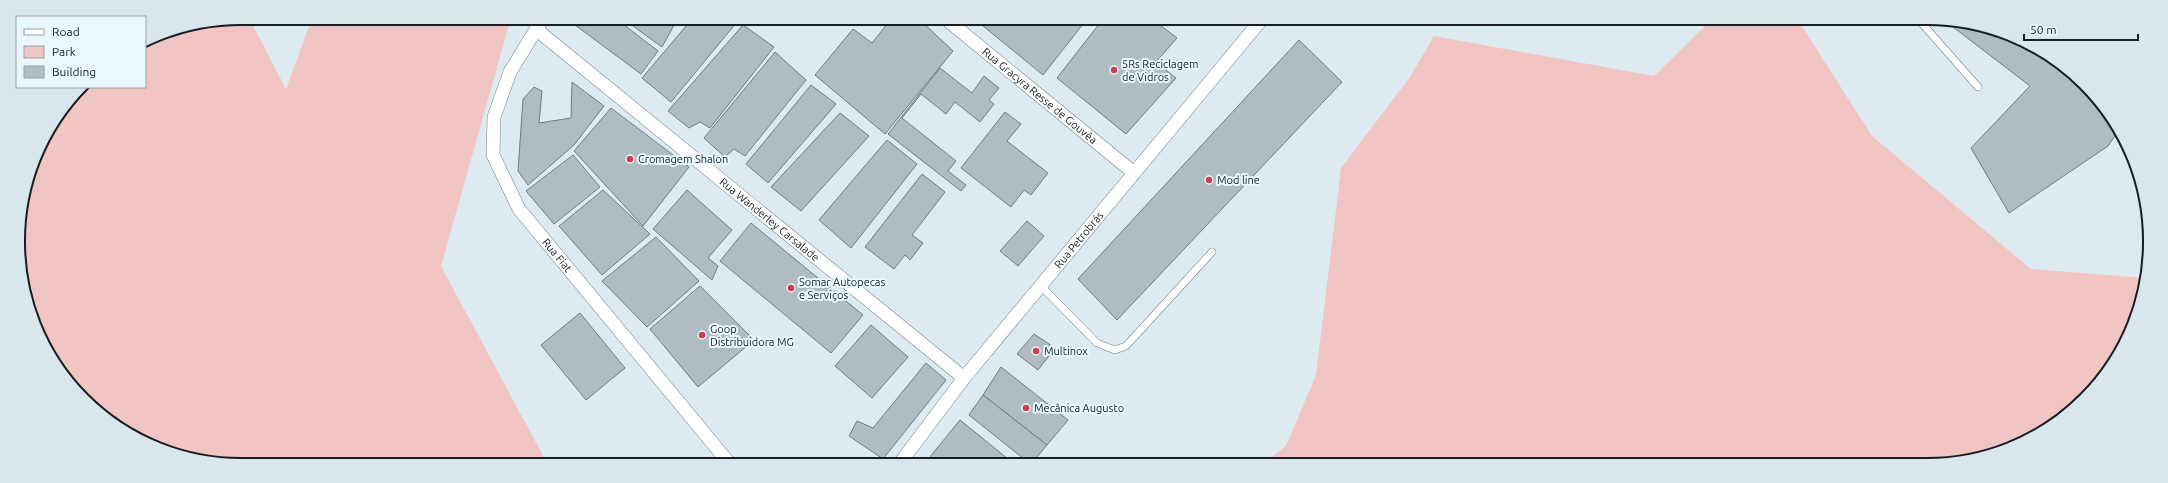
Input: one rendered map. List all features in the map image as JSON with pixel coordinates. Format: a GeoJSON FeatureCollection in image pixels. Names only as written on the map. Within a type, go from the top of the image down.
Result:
{"type":"FeatureCollection","features":[{"type":"Feature","properties":{"kind":"street","name":"Rua Fiat"},"geometry":{"type":"LineString","coordinates":[[539,25],[510,72],[494,117],[493,156],[519,208],[725,458]]}},
{"type":"Feature","properties":{"kind":"street","name":"Rua Wanderley Carsalade"},"geometry":{"type":"LineString","coordinates":[[541,25],[964,378]]}},
{"type":"Feature","properties":{"kind":"street","name":"Rua Gracyra Resse de Gouvêa"},"geometry":{"type":"LineString","coordinates":[[953,25],[1134,173]]}},
{"type":"Feature","properties":{"kind":"street","name":"Rua Petrobrás"},"geometry":{"type":"LineString","coordinates":[[904,458],[964,378],[1257,25]]}},
{"type":"Feature","properties":{"kind":"lane"},"geometry":{"type":"LineString","coordinates":[[1923,25],[1978,87]]}},
{"type":"Feature","properties":{"kind":"lane"},"geometry":{"type":"LineString","coordinates":[[1041,286],[1097,343],[1115,350],[1126,346],[1212,252]]}},
{"type":"Feature","properties":{"kind":"green space"},"geometry":{"type":"Polygon","coordinates":[[[227,25],[253,25],[286,89],[309,25],[509,25],[441,266],[544,458],[227,458],[185,451],[159,442],[121,422],[88,395],[61,362],[41,324],[32,298],[25,256],[25,227],[29,199],[36,172],[47,146],[61,121],[88,88],[146,88],[146,47],[159,41],[199,29],[227,25]]]}},
{"type":"Feature","properties":{"kind":"green space"},"geometry":{"type":"Polygon","coordinates":[[[1706,25],[1801,25],[1872,136],[2031,269],[2140,278],[2136,298],[2127,324],[2107,362],[2080,395],[2047,422],[2035,429],[1996,447],[1969,454],[1941,458],[1270,458],[1286,446],[1316,375],[1341,168],[1410,77],[1434,36],[1654,76],[1706,25]]]}},
{"type":"Feature","properties":{"kind":"building"},"geometry":{"type":"Polygon","coordinates":[[[575,25],[624,25],[658,51],[641,74],[575,25]]]}},
{"type":"Feature","properties":{"kind":"building"},"geometry":{"type":"Polygon","coordinates":[[[632,25],[674,25],[662,47],[632,25]]]}},
{"type":"Feature","properties":{"kind":"building"},"geometry":{"type":"Polygon","coordinates":[[[687,25],[735,25],[671,102],[642,78],[687,25]]]}},
{"type":"Feature","properties":{"kind":"building"},"geometry":{"type":"Polygon","coordinates":[[[743,25],[774,47],[710,128],[700,122],[689,128],[668,111],[743,25]]]}},
{"type":"Feature","properties":{"kind":"building"},"geometry":{"type":"Polygon","coordinates":[[[886,25],[925,25],[953,51],[885,134],[815,75],[853,29],[872,43],[886,25]]]}},
{"type":"Feature","properties":{"kind":"building"},"geometry":{"type":"Polygon","coordinates":[[[982,25],[1082,25],[1043,75],[982,25]]]}},
{"type":"Feature","properties":{"kind":"building","name":"5Rs Reciclagem de Vidros"},"geometry":{"type":"Polygon","coordinates":[[[1098,25],[1160,25],[1177,38],[1156,62],[1176,78],[1126,134],[1057,78],[1098,25]]]}},
{"type":"Feature","properties":{"kind":"building"},"geometry":{"type":"Polygon","coordinates":[[[1953,27],[1996,36],[2022,47],[2047,61],[2080,88],[2107,121],[2115,135],[2108,146],[2009,213],[1971,148],[2030,86],[1953,27]]]}},
{"type":"Feature","properties":{"kind":"building","name":"Mod line"},"geometry":{"type":"Polygon","coordinates":[[[1299,40],[1342,82],[1117,320],[1078,279],[1299,40]]]}},
{"type":"Feature","properties":{"kind":"building"},"geometry":{"type":"Polygon","coordinates":[[[775,52],[806,80],[745,156],[734,149],[725,157],[704,138],[775,52]]]}},
{"type":"Feature","properties":{"kind":"building"},"geometry":{"type":"Polygon","coordinates":[[[940,68],[972,93],[984,76],[999,88],[989,100],[994,104],[980,122],[955,102],[946,114],[921,94],[902,118],[956,161],[948,171],[966,185],[961,191],[888,134],[940,68]]]}},
{"type":"Feature","properties":{"kind":"building"},"geometry":{"type":"Polygon","coordinates":[[[572,82],[604,106],[574,145],[528,185],[518,171],[523,99],[534,87],[542,91],[539,123],[571,118],[572,82]]]}},
{"type":"Feature","properties":{"kind":"building"},"geometry":{"type":"Polygon","coordinates":[[[811,85],[836,104],[768,183],[746,164],[811,85]]]}},
{"type":"Feature","properties":{"kind":"building","name":"Cromagem Shalon"},"geometry":{"type":"Polygon","coordinates":[[[611,108],[689,167],[643,226],[574,151],[611,108]]]}},
{"type":"Feature","properties":{"kind":"building"},"geometry":{"type":"Polygon","coordinates":[[[1005,112],[1021,124],[1007,141],[1048,173],[1031,195],[1024,190],[1011,207],[961,168],[1005,112]]]}},
{"type":"Feature","properties":{"kind":"building"},"geometry":{"type":"Polygon","coordinates":[[[840,113],[869,136],[801,211],[771,187],[840,113]]]}},
{"type":"Feature","properties":{"kind":"building"},"geometry":{"type":"Polygon","coordinates":[[[887,140],[917,164],[851,248],[819,220],[887,140]]]}},
{"type":"Feature","properties":{"kind":"building"},"geometry":{"type":"Polygon","coordinates":[[[573,155],[600,187],[554,224],[526,191],[573,155]]]}},
{"type":"Feature","properties":{"kind":"building"},"geometry":{"type":"Polygon","coordinates":[[[922,174],[945,192],[912,235],[923,243],[910,260],[905,255],[894,269],[865,247],[922,174]]]}},
{"type":"Feature","properties":{"kind":"building"},"geometry":{"type":"Polygon","coordinates":[[[603,190],[650,234],[602,275],[559,226],[603,190]]]}},
{"type":"Feature","properties":{"kind":"building"},"geometry":{"type":"Polygon","coordinates":[[[687,190],[732,230],[708,258],[718,266],[712,280],[653,229],[687,190]]]}},
{"type":"Feature","properties":{"kind":"building"},"geometry":{"type":"Polygon","coordinates":[[[1027,221],[1044,236],[1018,266],[1000,251],[1027,221]]]}},
{"type":"Feature","properties":{"kind":"building","name":"Somar Autopecas e Serviços"},"geometry":{"type":"Polygon","coordinates":[[[751,223],[863,315],[831,353],[720,261],[751,223]]]}},
{"type":"Feature","properties":{"kind":"building"},"geometry":{"type":"Polygon","coordinates":[[[656,237],[699,281],[647,327],[602,281],[656,237]]]}},
{"type":"Feature","properties":{"kind":"building","name":"Goop Distribuidora MG"},"geometry":{"type":"Polygon","coordinates":[[[700,286],[754,340],[698,387],[650,329],[700,286]]]}},
{"type":"Feature","properties":{"kind":"building"},"geometry":{"type":"Polygon","coordinates":[[[580,313],[625,368],[586,400],[541,345],[580,313]]]}},
{"type":"Feature","properties":{"kind":"building"},"geometry":{"type":"Polygon","coordinates":[[[871,325],[908,357],[872,398],[835,366],[871,325]]]}},
{"type":"Feature","properties":{"kind":"building","name":"Multinox"},"geometry":{"type":"Polygon","coordinates":[[[1034,334],[1055,348],[1038,370],[1017,354],[1034,334]]]}},
{"type":"Feature","properties":{"kind":"building"},"geometry":{"type":"Polygon","coordinates":[[[926,363],[946,380],[884,458],[882,458],[849,436],[857,421],[873,428],[926,363]]]}},
{"type":"Feature","properties":{"kind":"building","name":"Mecânica Augusto"},"geometry":{"type":"Polygon","coordinates":[[[1001,367],[1068,420],[1047,445],[983,395],[1001,367]]]}},
{"type":"Feature","properties":{"kind":"building"},"geometry":{"type":"Polygon","coordinates":[[[983,395],[1047,445],[1036,458],[1023,458],[969,415],[983,395]]]}},
{"type":"Feature","properties":{"kind":"building"},"geometry":{"type":"Polygon","coordinates":[[[960,420],[1007,458],[929,458],[960,420]]]}},
{"type":"Feature","properties":{"kind":"place","name":"5Rs Reciclagem de Vidros"},"geometry":{"type":"Point","coordinates":[1114,70]}},
{"type":"Feature","properties":{"kind":"place","name":"Cromagem Shalon"},"geometry":{"type":"Point","coordinates":[630,159]}},
{"type":"Feature","properties":{"kind":"place","name":"Mod line"},"geometry":{"type":"Point","coordinates":[1209,180]}},
{"type":"Feature","properties":{"kind":"place","name":"Somar Autopecas e Serviços"},"geometry":{"type":"Point","coordinates":[791,288]}},
{"type":"Feature","properties":{"kind":"place","name":"Goop Distribuidora MG"},"geometry":{"type":"Point","coordinates":[702,335]}},
{"type":"Feature","properties":{"kind":"place","name":"Multinox"},"geometry":{"type":"Point","coordinates":[1036,351]}},
{"type":"Feature","properties":{"kind":"place","name":"Mecânica Augusto"},"geometry":{"type":"Point","coordinates":[1026,408]}}]}
